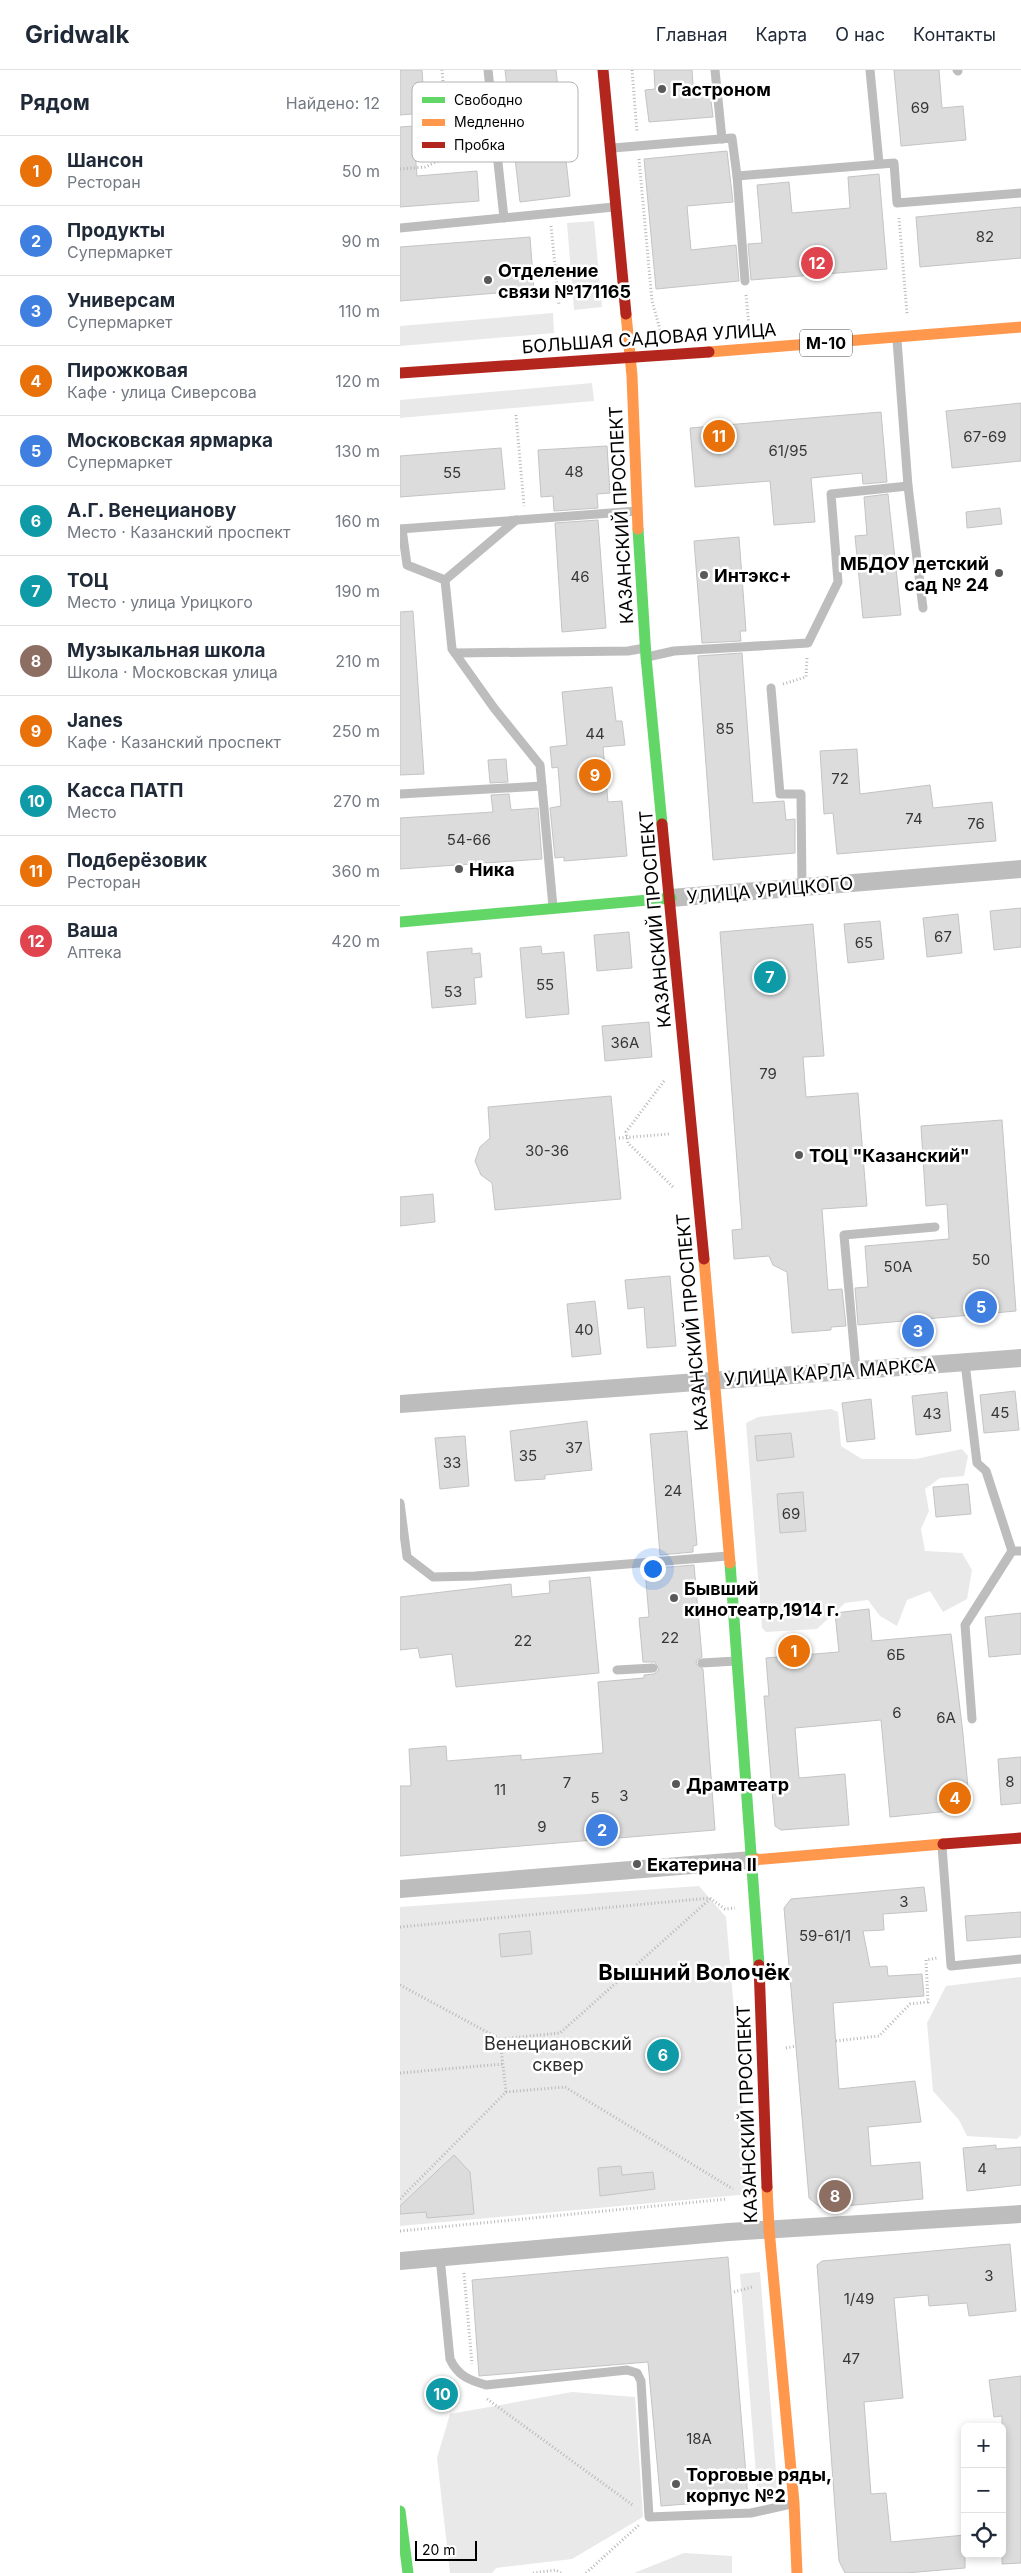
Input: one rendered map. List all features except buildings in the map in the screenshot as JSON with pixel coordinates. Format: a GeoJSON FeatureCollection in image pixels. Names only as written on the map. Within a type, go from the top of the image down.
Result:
{"type":"FeatureCollection","features":[{"type":"Feature","properties":{"kind":"main road","name":"КАЗАНСКИЙ ПРОСПЕКТ"},"geometry":{"type":"LineString","coordinates":[[603,70],[630,357],[646,652],[716,1380],[752,1860],[769,2229],[794,2503],[797,2573]]}},
{"type":"Feature","properties":{"kind":"main road","name":"БОЛЬШАЯ САДОВАЯ УЛИЦА"},"geometry":{"type":"LineString","coordinates":[[400,373],[897,338],[1021,327]]}},
{"type":"Feature","properties":{"kind":"main road","name":"УЛИЦА УРИЦКОГО"},"geometry":{"type":"LineString","coordinates":[[400,922],[554,910],[671,898]]}},
{"type":"Feature","properties":{"kind":"main road"},"geometry":{"type":"LineString","coordinates":[[752,1860],[1021,1838]]}},
{"type":"Feature","properties":{"kind":"main road"},"geometry":{"type":"LineString","coordinates":[[400,2511],[408,2573]]}},
{"type":"Feature","properties":{"kind":"street","name":"УЛИЦА УРИЦКОГО"},"geometry":{"type":"LineString","coordinates":[[671,898],[1021,870]]}},
{"type":"Feature","properties":{"kind":"street","name":"УЛИЦА КАРЛА МАРКСА"},"geometry":{"type":"LineString","coordinates":[[400,1404],[1021,1358]]}},
{"type":"Feature","properties":{"kind":"street"},"geometry":{"type":"LineString","coordinates":[[400,1889],[752,1860]]}},
{"type":"Feature","properties":{"kind":"street"},"geometry":{"type":"LineString","coordinates":[[400,2260],[769,2229],[1021,2214]]}},
{"type":"Feature","properties":{"kind":"lane"},"geometry":{"type":"LineString","coordinates":[[715,70],[722,139]]}},
{"type":"Feature","properties":{"kind":"lane"},"geometry":{"type":"LineString","coordinates":[[870,70],[879,163]]}},
{"type":"Feature","properties":{"kind":"lane"},"geometry":{"type":"LineString","coordinates":[[611,148],[732,138],[737,176],[745,281]]}},
{"type":"Feature","properties":{"kind":"lane"},"geometry":{"type":"LineString","coordinates":[[498,162],[504,218]]}},
{"type":"Feature","properties":{"kind":"lane"},"geometry":{"type":"LineString","coordinates":[[737,176],[894,163],[897,203],[1021,193]]}},
{"type":"Feature","properties":{"kind":"lane"},"geometry":{"type":"LineString","coordinates":[[400,228],[616,207]]}},
{"type":"Feature","properties":{"kind":"lane"},"geometry":{"type":"LineString","coordinates":[[897,338],[902,372],[908,486],[923,608]]}},
{"type":"Feature","properties":{"kind":"lane"},"geometry":{"type":"LineString","coordinates":[[455,653],[646,652],[808,643],[838,582],[830,494],[908,486]]}},
{"type":"Feature","properties":{"kind":"lane"},"geometry":{"type":"LineString","coordinates":[[445,580],[407,565],[401,529],[637,511]]}},
{"type":"Feature","properties":{"kind":"lane"},"geometry":{"type":"LineString","coordinates":[[445,580],[520,520]]}},
{"type":"Feature","properties":{"kind":"lane"},"geometry":{"type":"LineString","coordinates":[[445,580],[452,649],[494,708],[540,764],[554,910]]}},
{"type":"Feature","properties":{"kind":"lane"},"geometry":{"type":"LineString","coordinates":[[771,688],[780,794],[800,794],[802,888]]}},
{"type":"Feature","properties":{"kind":"lane"},"geometry":{"type":"LineString","coordinates":[[400,794],[542,786]]}},
{"type":"Feature","properties":{"kind":"lane"},"geometry":{"type":"LineString","coordinates":[[856,1370],[844,1235],[935,1227]]}},
{"type":"Feature","properties":{"kind":"lane"},"geometry":{"type":"LineString","coordinates":[[965,1363],[977,1463],[986,1471],[1016,1551],[965,1625],[972,1719]]}},
{"type":"Feature","properties":{"kind":"lane"},"geometry":{"type":"LineString","coordinates":[[400,1503],[407,1557],[433,1577],[475,1576],[728,1556]]}},
{"type":"Feature","properties":{"kind":"lane"},"geometry":{"type":"LineString","coordinates":[[702,1664],[736,1661]]}},
{"type":"Feature","properties":{"kind":"lane"},"geometry":{"type":"LineString","coordinates":[[617,1670],[653,1668]]}},
{"type":"Feature","properties":{"kind":"lane"},"geometry":{"type":"LineString","coordinates":[[942,1844],[951,1966],[1021,1959]]}},
{"type":"Feature","properties":{"kind":"lane"},"geometry":{"type":"LineString","coordinates":[[440,2257],[450,2360],[454,2369],[466,2379],[486,2385],[627,2370],[636,2373],[641,2381],[649,2517],[751,2513],[794,2503]]}},
{"type":"Feature","properties":{"kind":"path"},"geometry":{"type":"LineString","coordinates":[[632,70],[652,301],[661,334],[663,355]]}},
{"type":"Feature","properties":{"kind":"path"},"geometry":{"type":"LineString","coordinates":[[400,169],[425,167],[436,162]]}},
{"type":"Feature","properties":{"kind":"path"},"geometry":{"type":"LineString","coordinates":[[897,203],[907,314]]}},
{"type":"Feature","properties":{"kind":"path"},"geometry":{"type":"LineString","coordinates":[[550,214],[559,305]]}},
{"type":"Feature","properties":{"kind":"path"},"geometry":{"type":"LineString","coordinates":[[745,281],[749,326]]}},
{"type":"Feature","properties":{"kind":"path"},"geometry":{"type":"LineString","coordinates":[[516,414],[520,520]]}},
{"type":"Feature","properties":{"kind":"path"},"geometry":{"type":"LineString","coordinates":[[771,688],[806,677],[808,643]]}},
{"type":"Feature","properties":{"kind":"path"},"geometry":{"type":"LineString","coordinates":[[668,1077],[626,1132],[628,1143],[681,1195]]}},
{"type":"Feature","properties":{"kind":"path"},"geometry":{"type":"LineString","coordinates":[[619,1138],[677,1133]]}},
{"type":"Feature","properties":{"kind":"path"},"geometry":{"type":"LineString","coordinates":[[400,1927],[710,1898],[560,2033],[500,2039],[400,1985]]}},
{"type":"Feature","properties":{"kind":"path"},"geometry":{"type":"LineString","coordinates":[[836,2041],[880,2036],[910,2004],[928,2002],[926,1960],[950,1957]]}},
{"type":"Feature","properties":{"kind":"path"},"geometry":{"type":"LineString","coordinates":[[500,2039],[506,2092]]}},
{"type":"Feature","properties":{"kind":"path"},"geometry":{"type":"LineString","coordinates":[[786,2048],[796,2046]]}},
{"type":"Feature","properties":{"kind":"path"},"geometry":{"type":"LineString","coordinates":[[400,2072],[503,2064]]}},
{"type":"Feature","properties":{"kind":"path"},"geometry":{"type":"LineString","coordinates":[[400,2199],[506,2092],[565,2087],[732,2189]]}},
{"type":"Feature","properties":{"kind":"path"},"geometry":{"type":"LineString","coordinates":[[400,2231],[727,2199]]}},
{"type":"Feature","properties":{"kind":"path"},"geometry":{"type":"LineString","coordinates":[[463,2254],[473,2381],[477,2392],[649,2517],[586,2573]]}},
{"type":"Feature","properties":{"kind":"path"},"geometry":{"type":"LineString","coordinates":[[533,2573],[556,2570],[561,2573]]}},
{"type":"Feature","properties":{"kind":"green space"},"geometry":{"type":"Polygon","coordinates":[[[594,221],[602,307],[574,310],[567,223],[594,221]]]}},
{"type":"Feature","properties":{"kind":"green space"},"geometry":{"type":"Polygon","coordinates":[[[553,313],[554,333],[400,346],[400,326],[553,313]]]}},
{"type":"Feature","properties":{"kind":"green space"},"geometry":{"type":"Polygon","coordinates":[[[592,383],[594,401],[400,418],[400,400],[592,383]]]}},
{"type":"Feature","properties":{"kind":"green space"},"geometry":{"type":"Polygon","coordinates":[[[831,1409],[838,1412],[841,1446],[862,1459],[916,1459],[962,1449],[968,1456],[964,1476],[940,1478],[925,1489],[929,1511],[921,1529],[925,1551],[962,1553],[972,1570],[967,1599],[943,1612],[930,1591],[907,1600],[897,1626],[880,1616],[868,1600],[845,1603],[817,1629],[766,1632],[762,1628],[746,1423],[758,1417],[831,1409]]]}},
{"type":"Feature","properties":{"kind":"green space","name":"Венециановский сквер"},"geometry":{"type":"Polygon","coordinates":[[[699,1886],[726,1917],[750,2194],[400,2226],[400,1907],[699,1886]]]}},
{"type":"Feature","properties":{"kind":"green space"},"geometry":{"type":"Polygon","coordinates":[[[1021,1977],[1021,2135],[1017,2139],[967,2136],[959,2120],[933,2091],[927,2023],[946,1986],[1021,1977]]]}},
{"type":"Feature","properties":{"kind":"green space"},"geometry":{"type":"Polygon","coordinates":[[[760,2272],[778,2496],[758,2498],[740,2274],[760,2272]]]}},
{"type":"Feature","properties":{"kind":"green space"},"geometry":{"type":"Polygon","coordinates":[[[572,2392],[635,2397],[643,2517],[572,2559],[496,2568],[492,2573],[450,2573],[437,2458],[450,2414],[572,2392]]]}},
{"type":"Feature","properties":{"kind":"green space"},"geometry":{"type":"Polygon","coordinates":[[[684,2553],[732,2556],[732,2573],[634,2573],[684,2553]]]}},
{"type":"Feature","properties":{"kind":"traffic: fast"},"geometry":{"type":"LineString","coordinates":[[638,529],[646,657],[662,824]]}},
{"type":"Feature","properties":{"kind":"traffic: fast"},"geometry":{"type":"LineString","coordinates":[[400,922],[671,898]]}},
{"type":"Feature","properties":{"kind":"traffic: fast"},"geometry":{"type":"LineString","coordinates":[[730,1563],[759,1965]]}},
{"type":"Feature","properties":{"kind":"traffic: fast"},"geometry":{"type":"LineString","coordinates":[[400,2511],[408,2573]]}},
{"type":"Feature","properties":{"kind":"traffic: slow"},"geometry":{"type":"LineString","coordinates":[[626,314],[632,376],[638,529]]}},
{"type":"Feature","properties":{"kind":"traffic: slow"},"geometry":{"type":"LineString","coordinates":[[709,352],[1021,327]]}},
{"type":"Feature","properties":{"kind":"traffic: slow"},"geometry":{"type":"LineString","coordinates":[[704,1259],[730,1563]]}},
{"type":"Feature","properties":{"kind":"traffic: slow"},"geometry":{"type":"LineString","coordinates":[[752,1860],[943,1844]]}},
{"type":"Feature","properties":{"kind":"traffic: slow"},"geometry":{"type":"LineString","coordinates":[[767,2187],[769,2229],[794,2503],[797,2573]]}},
{"type":"Feature","properties":{"kind":"traffic: jam"},"geometry":{"type":"LineString","coordinates":[[603,70],[626,314]]}},
{"type":"Feature","properties":{"kind":"traffic: jam"},"geometry":{"type":"LineString","coordinates":[[400,373],[709,352]]}},
{"type":"Feature","properties":{"kind":"traffic: jam"},"geometry":{"type":"LineString","coordinates":[[662,824],[704,1259]]}},
{"type":"Feature","properties":{"kind":"traffic: jam"},"geometry":{"type":"LineString","coordinates":[[943,1844],[1021,1838]]}},
{"type":"Feature","properties":{"kind":"traffic: jam"},"geometry":{"type":"LineString","coordinates":[[759,1965],[767,2187]]}},
{"type":"Feature","properties":{"kind":"place","name":"Гастроном"},"geometry":{"type":"Point","coordinates":[662,89]}},
{"type":"Feature","properties":{"kind":"place","name":"Ваша"},"geometry":{"type":"Point","coordinates":[817,263]}},
{"type":"Feature","properties":{"kind":"place","name":"Отделение связи №171165"},"geometry":{"type":"Point","coordinates":[488,280]}},
{"type":"Feature","properties":{"kind":"place","name":"Подберёзовик"},"geometry":{"type":"Point","coordinates":[719,436]}},
{"type":"Feature","properties":{"kind":"place","name":"МБДОУ детский сад № 24"},"geometry":{"type":"Point","coordinates":[999,573]}},
{"type":"Feature","properties":{"kind":"place","name":"Интэкс+"},"geometry":{"type":"Point","coordinates":[704,575]}},
{"type":"Feature","properties":{"kind":"place","name":"Janes"},"geometry":{"type":"Point","coordinates":[595,775]}},
{"type":"Feature","properties":{"kind":"place","name":"Ника"},"geometry":{"type":"Point","coordinates":[459,869]}},
{"type":"Feature","properties":{"kind":"place","name":"ТОЦ"},"geometry":{"type":"Point","coordinates":[770,977]}},
{"type":"Feature","properties":{"kind":"place","name":"ТОЦ \"Казанский\""},"geometry":{"type":"Point","coordinates":[799,1155]}},
{"type":"Feature","properties":{"kind":"place","name":"Московская ярмарка"},"geometry":{"type":"Point","coordinates":[981,1307]}},
{"type":"Feature","properties":{"kind":"place","name":"Универсам"},"geometry":{"type":"Point","coordinates":[918,1331]}},
{"type":"Feature","properties":{"kind":"place","name":"Бывший кинотеатр,1914 г."},"geometry":{"type":"Point","coordinates":[674,1598]}},
{"type":"Feature","properties":{"kind":"place","name":"Шансон"},"geometry":{"type":"Point","coordinates":[794,1651]}},
{"type":"Feature","properties":{"kind":"place","name":"Драмтеатр"},"geometry":{"type":"Point","coordinates":[676,1784]}},
{"type":"Feature","properties":{"kind":"place","name":"Пирожковая"},"geometry":{"type":"Point","coordinates":[955,1798]}},
{"type":"Feature","properties":{"kind":"place","name":"Продукты"},"geometry":{"type":"Point","coordinates":[602,1830]}},
{"type":"Feature","properties":{"kind":"place","name":"Екатерина II"},"geometry":{"type":"Point","coordinates":[637,1864]}},
{"type":"Feature","properties":{"kind":"place","name":"А.Г. Венецианову"},"geometry":{"type":"Point","coordinates":[663,2055]}},
{"type":"Feature","properties":{"kind":"place","name":"Музыкальная школа"},"geometry":{"type":"Point","coordinates":[835,2196]}},
{"type":"Feature","properties":{"kind":"place","name":"Касса ПАТП"},"geometry":{"type":"Point","coordinates":[442,2394]}},
{"type":"Feature","properties":{"kind":"place","name":"Торговые ряды, корпус №2"},"geometry":{"type":"Point","coordinates":[676,2484]}},
{"type":"Feature","properties":{"kind":"district","name":"Вышний Волочёк"},"geometry":{"type":"Point","coordinates":[694,1972]}}]}
